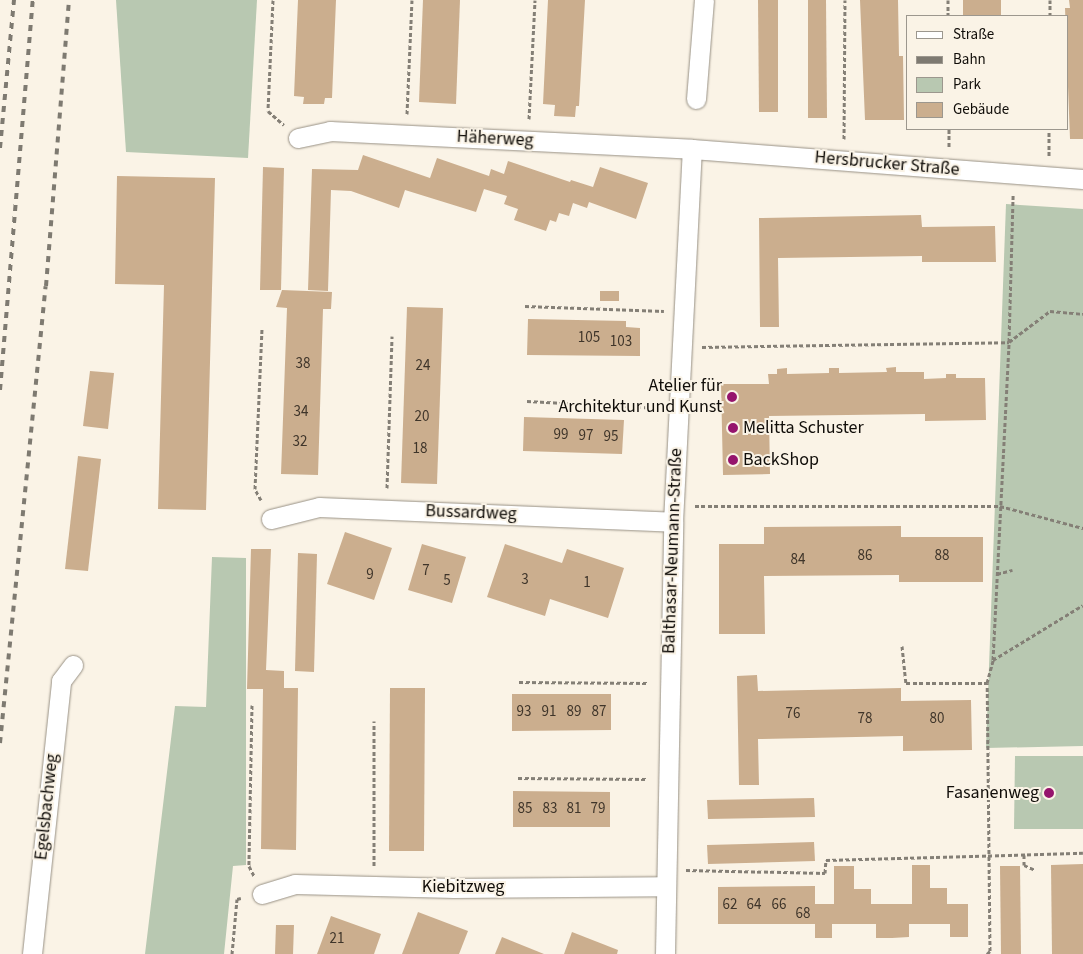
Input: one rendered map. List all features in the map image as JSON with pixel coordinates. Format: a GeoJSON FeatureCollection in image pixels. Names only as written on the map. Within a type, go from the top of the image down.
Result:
{"type":"FeatureCollection","features":[{"type":"Feature","properties":{"kind":"street"},"geometry":{"type":"LineString","coordinates":[[696,100],[704,0]]}},
{"type":"Feature","properties":{"kind":"street","name":"Häherweg"},"geometry":{"type":"LineString","coordinates":[[298,138],[330,131],[692,149]]}},
{"type":"Feature","properties":{"kind":"street","name":"Hersbrucker Straße"},"geometry":{"type":"LineString","coordinates":[[692,149],[1083,179]]}},
{"type":"Feature","properties":{"kind":"street","name":"Balthasar-Neumann-Straße"},"geometry":{"type":"LineString","coordinates":[[665,954],[674,514],[692,149]]}},
{"type":"Feature","properties":{"kind":"street","name":"Bussardweg"},"geometry":{"type":"LineString","coordinates":[[271,519],[319,507],[387,510],[674,514]]}},
{"type":"Feature","properties":{"kind":"street","name":"Egelsbachweg"},"geometry":{"type":"LineString","coordinates":[[32,954],[61,681],[74,665]]}},
{"type":"Feature","properties":{"kind":"street","name":"Kiebitzweg"},"geometry":{"type":"LineString","coordinates":[[262,894],[295,884],[374,886],[666,878]]}},
{"type":"Feature","properties":{"kind":"path"},"geometry":{"type":"LineString","coordinates":[[273,0],[268,110],[298,138]]}},
{"type":"Feature","properties":{"kind":"path"},"geometry":{"type":"LineString","coordinates":[[406,134],[412,0]]}},
{"type":"Feature","properties":{"kind":"path"},"geometry":{"type":"LineString","coordinates":[[528,140],[535,0]]}},
{"type":"Feature","properties":{"kind":"path"},"geometry":{"type":"LineString","coordinates":[[844,161],[845,0]]}},
{"type":"Feature","properties":{"kind":"path"},"geometry":{"type":"LineString","coordinates":[[948,0],[948,15]]}},
{"type":"Feature","properties":{"kind":"path"},"geometry":{"type":"LineString","coordinates":[[1050,0],[1050,15]]}},
{"type":"Feature","properties":{"kind":"path"},"geometry":{"type":"LineString","coordinates":[[988,954],[990,951],[987,683],[993,660],[1009,342],[1014,174]]}},
{"type":"Feature","properties":{"kind":"path"},"geometry":{"type":"LineString","coordinates":[[525,306],[683,312]]}},
{"type":"Feature","properties":{"kind":"path"},"geometry":{"type":"LineString","coordinates":[[681,348],[1009,342],[1050,311],[1083,314]]}},
{"type":"Feature","properties":{"kind":"path"},"geometry":{"type":"LineString","coordinates":[[262,328],[256,489],[271,519]]}},
{"type":"Feature","properties":{"kind":"path"},"geometry":{"type":"LineString","coordinates":[[387,510],[392,336]]}},
{"type":"Feature","properties":{"kind":"path"},"geometry":{"type":"LineString","coordinates":[[527,401],[678,409]]}},
{"type":"Feature","properties":{"kind":"path"},"geometry":{"type":"LineString","coordinates":[[674,514],[1000,506],[1083,528]]}},
{"type":"Feature","properties":{"kind":"path"},"geometry":{"type":"LineString","coordinates":[[997,574],[1012,570]]}},
{"type":"Feature","properties":{"kind":"path"},"geometry":{"type":"LineString","coordinates":[[993,660],[1083,605]]}},
{"type":"Feature","properties":{"kind":"path"},"geometry":{"type":"LineString","coordinates":[[902,646],[906,684],[987,683]]}},
{"type":"Feature","properties":{"kind":"path"},"geometry":{"type":"LineString","coordinates":[[519,682],[670,683]]}},
{"type":"Feature","properties":{"kind":"path"},"geometry":{"type":"LineString","coordinates":[[232,954],[236,899],[262,894],[249,866],[252,705]]}},
{"type":"Feature","properties":{"kind":"path"},"geometry":{"type":"LineString","coordinates":[[374,722],[374,886]]}},
{"type":"Feature","properties":{"kind":"path"},"geometry":{"type":"LineString","coordinates":[[518,778],[668,779]]}},
{"type":"Feature","properties":{"kind":"path"},"geometry":{"type":"LineString","coordinates":[[666,878],[825,873],[826,860],[1083,853]]}},
{"type":"Feature","properties":{"kind":"path"},"geometry":{"type":"LineString","coordinates":[[1024,855],[1024,865],[1035,870]]}},
{"type":"Feature","properties":{"kind":"green space"},"geometry":{"type":"Polygon","coordinates":[[[116,0],[257,0],[248,158],[126,152],[116,0]]]}},
{"type":"Feature","properties":{"kind":"green space"},"geometry":{"type":"Polygon","coordinates":[[[1006,204],[1083,209],[1083,746],[986,748],[1006,204]]]}},
{"type":"Feature","properties":{"kind":"green space"},"geometry":{"type":"Polygon","coordinates":[[[212,557],[246,558],[246,865],[233,866],[224,954],[145,954],[175,706],[206,707],[212,557]]]}},
{"type":"Feature","properties":{"kind":"green space","name":"Fasanenweg"},"geometry":{"type":"Polygon","coordinates":[[[1015,756],[1083,756],[1083,829],[1014,829],[1015,756]]]}},
{"type":"Feature","properties":{"kind":"building"},"geometry":{"type":"Polygon","coordinates":[[[298,0],[336,0],[332,98],[325,98],[324,104],[303,104],[304,97],[294,96],[298,0]]]}},
{"type":"Feature","properties":{"kind":"building"},"geometry":{"type":"Polygon","coordinates":[[[423,0],[460,0],[456,104],[419,102],[423,0]]]}},
{"type":"Feature","properties":{"kind":"building"},"geometry":{"type":"Polygon","coordinates":[[[548,0],[585,0],[579,106],[576,106],[575,117],[554,116],[555,105],[543,104],[548,0]]]}},
{"type":"Feature","properties":{"kind":"building"},"geometry":{"type":"Polygon","coordinates":[[[758,0],[778,0],[778,112],[759,112],[758,0]]]}},
{"type":"Feature","properties":{"kind":"building"},"geometry":{"type":"Polygon","coordinates":[[[808,0],[826,0],[827,118],[808,118],[808,0]]]}},
{"type":"Feature","properties":{"kind":"building"},"geometry":{"type":"Polygon","coordinates":[[[860,0],[898,0],[899,56],[903,56],[904,120],[865,120],[860,0]]]}},
{"type":"Feature","properties":{"kind":"building"},"geometry":{"type":"Polygon","coordinates":[[[963,0],[1001,0],[1001,15],[963,15],[963,0]]]}},
{"type":"Feature","properties":{"kind":"building"},"geometry":{"type":"Polygon","coordinates":[[[1069,0],[1083,0],[1083,139],[1070,139],[1068,15],[1065,15],[1065,8],[1070,8],[1069,0]]]}},
{"type":"Feature","properties":{"kind":"building"},"geometry":{"type":"Polygon","coordinates":[[[363,155],[430,178],[437,158],[489,176],[491,169],[504,174],[508,161],[570,182],[571,180],[593,187],[600,167],[648,183],[636,219],[589,202],[587,208],[573,203],[569,216],[559,213],[556,222],[550,220],[546,231],[514,220],[518,209],[504,204],[507,196],[484,189],[476,212],[405,190],[399,208],[351,191],[331,190],[328,291],[308,290],[312,169],[358,170],[363,155]]]}},
{"type":"Feature","properties":{"kind":"building"},"geometry":{"type":"Polygon","coordinates":[[[263,167],[284,168],[281,290],[260,290],[263,167]]]}},
{"type":"Feature","properties":{"kind":"building"},"geometry":{"type":"Polygon","coordinates":[[[117,176],[215,178],[206,510],[158,509],[164,285],[115,284],[117,176]]]}},
{"type":"Feature","properties":{"kind":"building"},"geometry":{"type":"Polygon","coordinates":[[[921,215],[922,227],[995,226],[996,262],[922,262],[922,256],[778,258],[779,327],[760,327],[759,218],[921,215]]]}},
{"type":"Feature","properties":{"kind":"building"},"geometry":{"type":"Polygon","coordinates":[[[282,290],[332,292],[331,309],[323,309],[318,475],[281,474],[287,308],[276,307],[282,290]]]}},
{"type":"Feature","properties":{"kind":"building"},"geometry":{"type":"Polygon","coordinates":[[[600,291],[619,291],[619,301],[600,301],[600,291]]]}},
{"type":"Feature","properties":{"kind":"building"},"geometry":{"type":"Polygon","coordinates":[[[407,307],[443,308],[437,484],[401,483],[407,307]]]}},
{"type":"Feature","properties":{"kind":"building"},"geometry":{"type":"Polygon","coordinates":[[[528,319],[626,321],[626,327],[640,328],[640,356],[527,355],[528,319]]]}},
{"type":"Feature","properties":{"kind":"building"},"geometry":{"type":"Polygon","coordinates":[[[896,367],[896,372],[924,372],[924,379],[946,378],[946,374],[956,374],[956,378],[985,378],[986,420],[925,421],[925,414],[769,416],[770,474],[723,475],[721,384],[769,384],[768,374],[777,374],[777,369],[787,368],[787,374],[829,373],[829,368],[839,368],[839,373],[887,372],[886,368],[896,367]]]}},
{"type":"Feature","properties":{"kind":"building"},"geometry":{"type":"Polygon","coordinates":[[[90,371],[114,373],[108,429],[83,426],[90,371]]]}},
{"type":"Feature","properties":{"kind":"building"},"geometry":{"type":"Polygon","coordinates":[[[524,417],[624,420],[622,454],[523,451],[524,417]]]}},
{"type":"Feature","properties":{"kind":"building"},"geometry":{"type":"Polygon","coordinates":[[[78,456],[101,459],[88,571],[65,569],[78,456]]]}},
{"type":"Feature","properties":{"kind":"building"},"geometry":{"type":"Polygon","coordinates":[[[901,526],[901,537],[983,537],[983,582],[899,582],[899,575],[764,576],[765,634],[719,634],[719,544],[764,544],[764,527],[901,526]]]}},
{"type":"Feature","properties":{"kind":"building"},"geometry":{"type":"Polygon","coordinates":[[[345,532],[392,548],[374,600],[327,584],[345,532]]]}},
{"type":"Feature","properties":{"kind":"building"},"geometry":{"type":"Polygon","coordinates":[[[422,544],[466,557],[452,603],[408,590],[422,544]]]}},
{"type":"Feature","properties":{"kind":"building"},"geometry":{"type":"Polygon","coordinates":[[[505,544],[562,563],[567,549],[624,568],[608,618],[550,599],[545,616],[487,597],[505,544]]]}},
{"type":"Feature","properties":{"kind":"building"},"geometry":{"type":"Polygon","coordinates":[[[251,549],[271,549],[266,670],[284,671],[284,688],[298,688],[296,850],[261,849],[263,689],[247,689],[251,549]]]}},
{"type":"Feature","properties":{"kind":"building"},"geometry":{"type":"Polygon","coordinates":[[[298,553],[317,554],[314,672],[295,671],[298,553]]]}},
{"type":"Feature","properties":{"kind":"building"},"geometry":{"type":"Polygon","coordinates":[[[757,675],[758,691],[901,688],[901,701],[971,700],[972,750],[903,751],[903,736],[758,739],[759,785],[739,785],[737,676],[757,675]]]}},
{"type":"Feature","properties":{"kind":"building"},"geometry":{"type":"Polygon","coordinates":[[[390,688],[425,688],[424,851],[389,851],[390,688]]]}},
{"type":"Feature","properties":{"kind":"building"},"geometry":{"type":"Polygon","coordinates":[[[512,694],[611,694],[611,730],[512,731],[512,694]]]}},
{"type":"Feature","properties":{"kind":"building"},"geometry":{"type":"Polygon","coordinates":[[[513,791],[610,792],[610,827],[513,827],[513,791]]]}},
{"type":"Feature","properties":{"kind":"building"},"geometry":{"type":"Polygon","coordinates":[[[814,798],[815,817],[708,819],[707,800],[814,798]]]}},
{"type":"Feature","properties":{"kind":"building"},"geometry":{"type":"Polygon","coordinates":[[[814,842],[815,861],[708,864],[707,845],[814,842]]]}},
{"type":"Feature","properties":{"kind":"building"},"geometry":{"type":"Polygon","coordinates":[[[1083,864],[1083,954],[1052,954],[1051,865],[1083,864]]]}},
{"type":"Feature","properties":{"kind":"building"},"geometry":{"type":"Polygon","coordinates":[[[912,865],[930,865],[930,888],[947,888],[947,904],[968,904],[968,937],[950,937],[950,924],[909,924],[909,937],[876,938],[876,924],[832,924],[832,938],[815,938],[815,924],[718,924],[718,887],[815,886],[815,904],[834,904],[834,866],[854,866],[854,889],[871,889],[871,904],[912,904],[912,865]]]}},
{"type":"Feature","properties":{"kind":"building"},"geometry":{"type":"Polygon","coordinates":[[[1000,866],[1020,866],[1021,954],[1001,954],[1000,866]]]}},
{"type":"Feature","properties":{"kind":"building"},"geometry":{"type":"Polygon","coordinates":[[[418,912],[468,931],[459,954],[402,954],[418,912]]]}},
{"type":"Feature","properties":{"kind":"building"},"geometry":{"type":"Polygon","coordinates":[[[331,916],[381,934],[374,954],[317,954],[331,916]]]}},
{"type":"Feature","properties":{"kind":"building"},"geometry":{"type":"Polygon","coordinates":[[[276,925],[294,925],[293,954],[275,954],[276,925]]]}},
{"type":"Feature","properties":{"kind":"building"},"geometry":{"type":"Polygon","coordinates":[[[572,932],[618,950],[617,954],[564,954],[572,932]]]}},
{"type":"Feature","properties":{"kind":"building"},"geometry":{"type":"Polygon","coordinates":[[[502,937],[544,954],[495,954],[502,937]]]}},
{"type":"Feature","properties":{"kind":"railway"},"geometry":{"type":"LineString","coordinates":[[0,148],[14,0]]}},
{"type":"Feature","properties":{"kind":"railway"},"geometry":{"type":"LineString","coordinates":[[0,390],[33,0]]}},
{"type":"Feature","properties":{"kind":"railway"},"geometry":{"type":"LineString","coordinates":[[0,743],[46,286],[69,0]]}},
{"type":"Feature","properties":{"kind":"place","name":"Atelier für Architektur und Kunst"},"geometry":{"type":"Point","coordinates":[732,397]}},
{"type":"Feature","properties":{"kind":"place","name":"Melitta Schuster"},"geometry":{"type":"Point","coordinates":[733,428]}},
{"type":"Feature","properties":{"kind":"place","name":"BackShop"},"geometry":{"type":"Point","coordinates":[733,460]}},
{"type":"Feature","properties":{"kind":"place","name":"Fasanenweg"},"geometry":{"type":"Point","coordinates":[1049,793]}}]}
